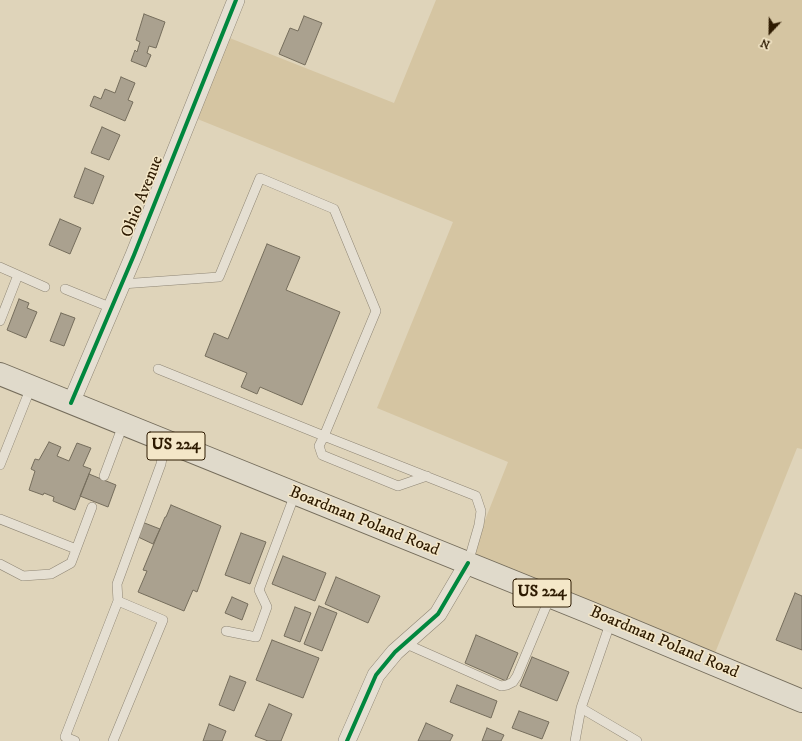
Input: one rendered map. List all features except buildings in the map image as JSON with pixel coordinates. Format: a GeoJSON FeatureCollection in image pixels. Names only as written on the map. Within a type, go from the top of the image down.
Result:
{"type":"FeatureCollection","features":[{"type":"Feature","properties":{"kind":"main road","name":"US 224"},"geometry":{"type":"LineString","coordinates":[[0,374],[288,491]]}},
{"type":"Feature","properties":{"kind":"main road","name":"Boardman Poland Road"},"geometry":{"type":"LineString","coordinates":[[288,491],[611,621],[802,701]]}},
{"type":"Feature","properties":{"kind":"street","name":"Ohio Avenue"},"geometry":{"type":"LineString","coordinates":[[71,404],[122,284],[236,0]]}},
{"type":"Feature","properties":{"kind":"street"},"geometry":{"type":"LineString","coordinates":[[347,741],[365,696],[376,675],[404,643],[438,614],[468,564]]}},
{"type":"Feature","properties":{"kind":"lane"},"geometry":{"type":"LineString","coordinates":[[122,284],[219,277],[260,178],[334,209],[376,311],[319,446],[322,456],[398,486],[427,476]]}},
{"type":"Feature","properties":{"kind":"lane"},"geometry":{"type":"LineString","coordinates":[[0,267],[45,287]]}},
{"type":"Feature","properties":{"kind":"lane"},"geometry":{"type":"LineString","coordinates":[[0,322],[18,275]]}},
{"type":"Feature","properties":{"kind":"lane"},"geometry":{"type":"LineString","coordinates":[[65,289],[112,308]]}},
{"type":"Feature","properties":{"kind":"lane"},"geometry":{"type":"LineString","coordinates":[[158,369],[476,496],[481,511],[479,525],[468,564]]}},
{"type":"Feature","properties":{"kind":"lane"},"geometry":{"type":"LineString","coordinates":[[0,465],[31,387]]}},
{"type":"Feature","properties":{"kind":"lane"},"geometry":{"type":"LineString","coordinates":[[104,476],[123,425]]}},
{"type":"Feature","properties":{"kind":"lane"},"geometry":{"type":"LineString","coordinates":[[75,741],[65,737],[118,601],[117,584],[161,464],[165,442]]}},
{"type":"Feature","properties":{"kind":"lane"},"geometry":{"type":"LineString","coordinates":[[226,631],[256,637],[267,607],[259,590],[288,491]]}},
{"type":"Feature","properties":{"kind":"lane"},"geometry":{"type":"LineString","coordinates":[[0,564],[23,576],[51,574],[71,563],[92,507]]}},
{"type":"Feature","properties":{"kind":"lane"},"geometry":{"type":"LineString","coordinates":[[0,519],[76,549]]}},
{"type":"Feature","properties":{"kind":"lane"},"geometry":{"type":"LineString","coordinates":[[404,643],[501,686],[507,685],[513,682],[517,676],[550,597]]}},
{"type":"Feature","properties":{"kind":"lane"},"geometry":{"type":"LineString","coordinates":[[113,741],[163,620],[118,601]]}},
{"type":"Feature","properties":{"kind":"lane"},"geometry":{"type":"LineString","coordinates":[[575,741],[581,708],[611,621]]}},
{"type":"Feature","properties":{"kind":"lane"},"geometry":{"type":"LineString","coordinates":[[581,708],[637,741]]}},
{"type":"Feature","properties":{"kind":"shaded area"},"geometry":{"type":"Polygon","coordinates":[[[436,0],[802,0],[802,449],[797,448],[711,663],[468,563],[508,462],[377,408],[453,222],[190,116],[222,35],[394,103],[436,0]]]}},
{"type":"Feature","properties":{"kind":"cycle path"},"geometry":{"type":"LineString","coordinates":[[71,403],[134,255],[236,0]]}},
{"type":"Feature","properties":{"kind":"cycle path"},"geometry":{"type":"LineString","coordinates":[[347,741],[376,675],[395,652],[438,614],[468,563]]}}]}
